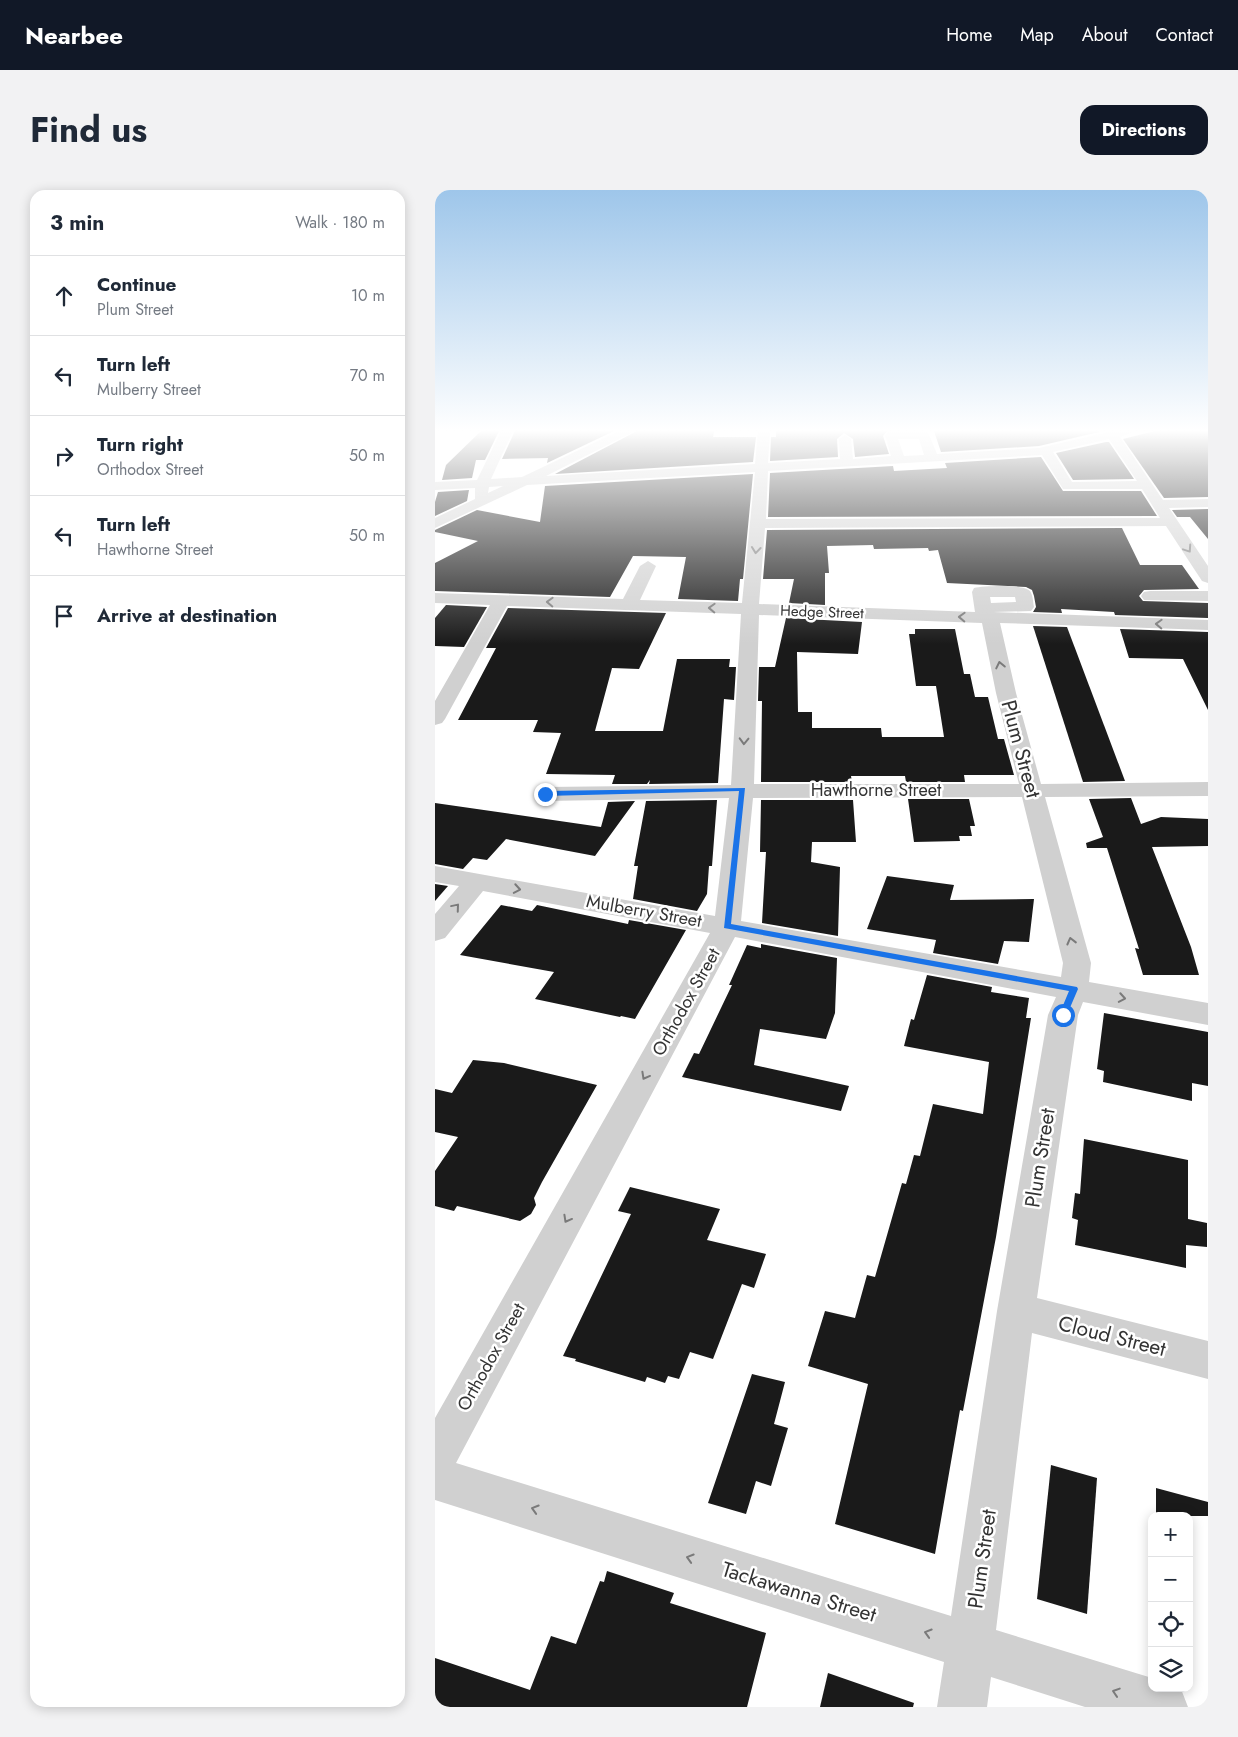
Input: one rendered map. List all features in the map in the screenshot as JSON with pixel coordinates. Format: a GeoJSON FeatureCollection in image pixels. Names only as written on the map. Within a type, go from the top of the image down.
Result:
{"type":"FeatureCollection","features":[{"type":"Feature","properties":{"kind":"street"},"geometry":{"type":"LineString","coordinates":[[435,524],[480,502]]}},
{"type":"Feature","properties":{"kind":"street","name":"Orthodox Street"},"geometry":{"type":"LineString","coordinates":[[435,1460],[727,926],[742,789],[750,609],[759,502]]}},
{"type":"Feature","properties":{"kind":"street"},"geometry":{"type":"LineString","coordinates":[[1159,504],[1208,503]]}},
{"type":"Feature","properties":{"kind":"street"},"geometry":{"type":"LineString","coordinates":[[1159,504],[1208,578]]}},
{"type":"Feature","properties":{"kind":"street"},"geometry":{"type":"LineString","coordinates":[[758,524],[1169,520],[1188,518]]}},
{"type":"Feature","properties":{"kind":"street"},"geometry":{"type":"LineString","coordinates":[[629,605],[648,566]]}},
{"type":"Feature","properties":{"kind":"street"},"geometry":{"type":"LineString","coordinates":[[1150,596],[1208,596]]}},
{"type":"Feature","properties":{"kind":"street","name":"Hedge Street"},"geometry":{"type":"LineString","coordinates":[[435,598],[750,609],[986,614],[1208,626]]}},
{"type":"Feature","properties":{"kind":"street"},"geometry":{"type":"LineString","coordinates":[[435,719],[502,600]]}},
{"type":"Feature","properties":{"kind":"street","name":"Plum Street"},"geometry":{"type":"LineString","coordinates":[[962,1707],[1016,1311],[1063,1015],[1074,989],[1077,963],[986,614]]}},
{"type":"Feature","properties":{"kind":"street","name":"Hawthorne Street"},"geometry":{"type":"LineString","coordinates":[[545,794],[742,789],[1033,792],[1208,790]]}},
{"type":"Feature","properties":{"kind":"street","name":"Mulberry Street"},"geometry":{"type":"LineString","coordinates":[[435,874],[1208,1014]]}},
{"type":"Feature","properties":{"kind":"street"},"geometry":{"type":"LineString","coordinates":[[435,932],[476,882]]}},
{"type":"Feature","properties":{"kind":"street","name":"Cloud Street"},"geometry":{"type":"LineString","coordinates":[[1016,1311],[1208,1360]]}},
{"type":"Feature","properties":{"kind":"street","name":"Tackawanna Street"},"geometry":{"type":"LineString","coordinates":[[435,1478],[1163,1707]]}},
{"type":"Feature","properties":{"kind":"building"},"geometry":{"type":"Polygon","coordinates":[[[435,502],[465,502],[435,516],[435,502]]]}},
{"type":"Feature","properties":{"kind":"building"},"geometry":{"type":"Polygon","coordinates":[[[543,502],[750,502],[743,579],[740,579],[738,601],[678,599],[686,557],[633,556],[610,597],[435,591],[435,563],[478,541],[435,532],[435,530],[477,510],[540,522],[543,502]]]}},
{"type":"Feature","properties":{"kind":"building"},"geometry":{"type":"Polygon","coordinates":[[[769,502],[1148,502],[1157,516],[768,517],[769,502]]]}},
{"type":"Feature","properties":{"kind":"building"},"geometry":{"type":"Polygon","coordinates":[[[1208,509],[1208,539],[1190,517],[1177,517],[1172,510],[1208,509]]]}},
{"type":"Feature","properties":{"kind":"building"},"geometry":{"type":"Polygon","coordinates":[[[1122,528],[1140,565],[1182,565],[1199,589],[1144,590],[1139,596],[1143,601],[1208,603],[1208,618],[1115,615],[1114,612],[1061,609],[1062,613],[1033,612],[1036,607],[1034,596],[1032,590],[1026,587],[947,583],[938,550],[929,551],[928,548],[874,549],[873,545],[827,546],[829,573],[825,573],[825,605],[789,603],[794,579],[763,579],[767,530],[1122,528]]]}},
{"type":"Feature","properties":{"kind":"building"},"geometry":{"type":"Polygon","coordinates":[[[446,605],[487,607],[464,647],[435,646],[435,618],[446,605]]]}},
{"type":"Feature","properties":{"kind":"building"},"geometry":{"type":"Polygon","coordinates":[[[508,608],[666,613],[639,669],[612,668],[595,731],[663,731],[677,659],[730,659],[729,667],[736,667],[734,700],[724,699],[718,783],[649,784],[650,780],[647,784],[612,784],[615,775],[546,774],[561,733],[533,732],[538,720],[458,720],[496,648],[486,648],[508,608]]]}},
{"type":"Feature","properties":{"kind":"building"},"geometry":{"type":"Polygon","coordinates":[[[786,618],[862,622],[858,654],[797,652],[798,712],[812,712],[812,728],[881,728],[882,737],[944,737],[936,686],[916,686],[909,634],[915,634],[915,629],[955,629],[964,674],[970,674],[975,697],[988,697],[998,739],[1004,739],[1014,775],[964,775],[965,782],[906,782],[905,776],[851,776],[852,782],[761,782],[762,701],[758,701],[759,667],[775,667],[786,618]]]}},
{"type":"Feature","properties":{"kind":"building"},"geometry":{"type":"Polygon","coordinates":[[[1033,626],[1067,627],[1125,781],[1083,782],[1033,626]]]}},
{"type":"Feature","properties":{"kind":"building"},"geometry":{"type":"Polygon","coordinates":[[[1120,629],[1208,632],[1208,710],[1183,659],[1129,658],[1120,629]]]}},
{"type":"Feature","properties":{"kind":"building"},"geometry":{"type":"Polygon","coordinates":[[[1131,798],[1141,824],[1161,817],[1208,819],[1208,846],[1152,847],[1191,947],[1199,975],[1143,975],[1135,948],[1139,949],[1107,848],[1087,848],[1086,843],[1103,837],[1089,799],[1131,798]]]}},
{"type":"Feature","properties":{"kind":"building"},"geometry":{"type":"Polygon","coordinates":[[[908,799],[969,799],[975,826],[970,826],[972,836],[959,836],[960,841],[914,842],[908,799]]]}},
{"type":"Feature","properties":{"kind":"building"},"geometry":{"type":"Polygon","coordinates":[[[717,800],[712,866],[709,866],[707,894],[697,911],[633,899],[638,866],[634,866],[646,801],[717,800]]]}},
{"type":"Feature","properties":{"kind":"building"},"geometry":{"type":"Polygon","coordinates":[[[761,800],[853,800],[856,842],[812,842],[811,862],[840,867],[838,936],[762,923],[766,852],[760,852],[761,800]]]}},
{"type":"Feature","properties":{"kind":"building"},"geometry":{"type":"Polygon","coordinates":[[[635,801],[595,856],[506,839],[487,860],[473,858],[463,869],[435,864],[435,803],[601,827],[608,802],[635,801]]]}},
{"type":"Feature","properties":{"kind":"building"},"geometry":{"type":"Polygon","coordinates":[[[887,876],[954,885],[950,900],[1034,899],[1029,942],[1004,941],[998,964],[933,953],[936,940],[867,929],[887,876]]]}},
{"type":"Feature","properties":{"kind":"building"},"geometry":{"type":"Polygon","coordinates":[[[435,884],[448,886],[435,901],[435,884]]]}},
{"type":"Feature","properties":{"kind":"building"},"geometry":{"type":"Polygon","coordinates":[[[501,905],[532,911],[537,905],[628,924],[629,920],[686,930],[635,1019],[620,1017],[535,999],[554,972],[460,955],[501,905]]]}},
{"type":"Feature","properties":{"kind":"building"},"geometry":{"type":"Polygon","coordinates":[[[761,944],[837,958],[835,1013],[826,1039],[760,1029],[754,1065],[849,1086],[841,1111],[682,1077],[694,1053],[699,1054],[732,985],[729,985],[747,945],[761,948],[761,944]]]}},
{"type":"Feature","properties":{"kind":"building"},"geometry":{"type":"Polygon","coordinates":[[[927,975],[992,987],[991,992],[1029,998],[1026,1018],[1031,1018],[996,1237],[963,1411],[960,1410],[935,1554],[835,1524],[868,1384],[808,1366],[825,1311],[855,1318],[867,1275],[875,1277],[902,1183],[906,1184],[914,1155],[920,1156],[933,1104],[983,1114],[989,1062],[904,1046],[911,1019],[914,1020],[927,975]]]}},
{"type":"Feature","properties":{"kind":"building"},"geometry":{"type":"Polygon","coordinates":[[[1104,1013],[1208,1032],[1208,1086],[1192,1083],[1192,1101],[1103,1082],[1104,1071],[1097,1069],[1104,1013]]]}},
{"type":"Feature","properties":{"kind":"building"},"geometry":{"type":"Polygon","coordinates":[[[473,1060],[504,1063],[597,1085],[542,1182],[534,1198],[536,1205],[531,1214],[520,1221],[457,1206],[454,1211],[435,1206],[435,1171],[458,1137],[435,1132],[435,1089],[452,1093],[473,1060]]]}},
{"type":"Feature","properties":{"kind":"building"},"geometry":{"type":"Polygon","coordinates":[[[1084,1139],[1188,1160],[1188,1219],[1207,1223],[1207,1247],[1186,1245],[1186,1268],[1075,1245],[1078,1220],[1072,1218],[1075,1193],[1080,1194],[1084,1139]]]}},
{"type":"Feature","properties":{"kind":"building"},"geometry":{"type":"Polygon","coordinates":[[[630,1187],[720,1209],[707,1240],[766,1254],[754,1288],[742,1284],[713,1359],[690,1352],[679,1379],[668,1376],[665,1383],[647,1377],[645,1382],[563,1356],[631,1214],[618,1211],[630,1187]]]}},
{"type":"Feature","properties":{"kind":"building"},"geometry":{"type":"Polygon","coordinates":[[[752,1374],[785,1382],[774,1424],[788,1428],[771,1486],[756,1481],[746,1514],[708,1503],[752,1374]]]}},
{"type":"Feature","properties":{"kind":"building"},"geometry":{"type":"Polygon","coordinates":[[[1051,1465],[1097,1478],[1087,1614],[1037,1599],[1051,1465]]]}},
{"type":"Feature","properties":{"kind":"building"},"geometry":{"type":"Polygon","coordinates":[[[1156,1488],[1208,1502],[1208,1516],[1193,1516],[1193,1512],[1156,1512],[1156,1488]]]}},
{"type":"Feature","properties":{"kind":"building"},"geometry":{"type":"Polygon","coordinates":[[[607,1571],[674,1593],[670,1603],[766,1633],[747,1707],[435,1707],[435,1658],[530,1690],[551,1636],[576,1644],[600,1581],[604,1582],[607,1571]]]}},
{"type":"Feature","properties":{"kind":"building"},"geometry":{"type":"Polygon","coordinates":[[[828,1673],[914,1703],[913,1707],[820,1707],[828,1673]]]}},
{"type":"Feature","properties":{"kind":"route"},"geometry":{"type":"LineString","coordinates":[[545,794],[742,789],[727,926],[1074,989],[1063,1015]]}}]}
